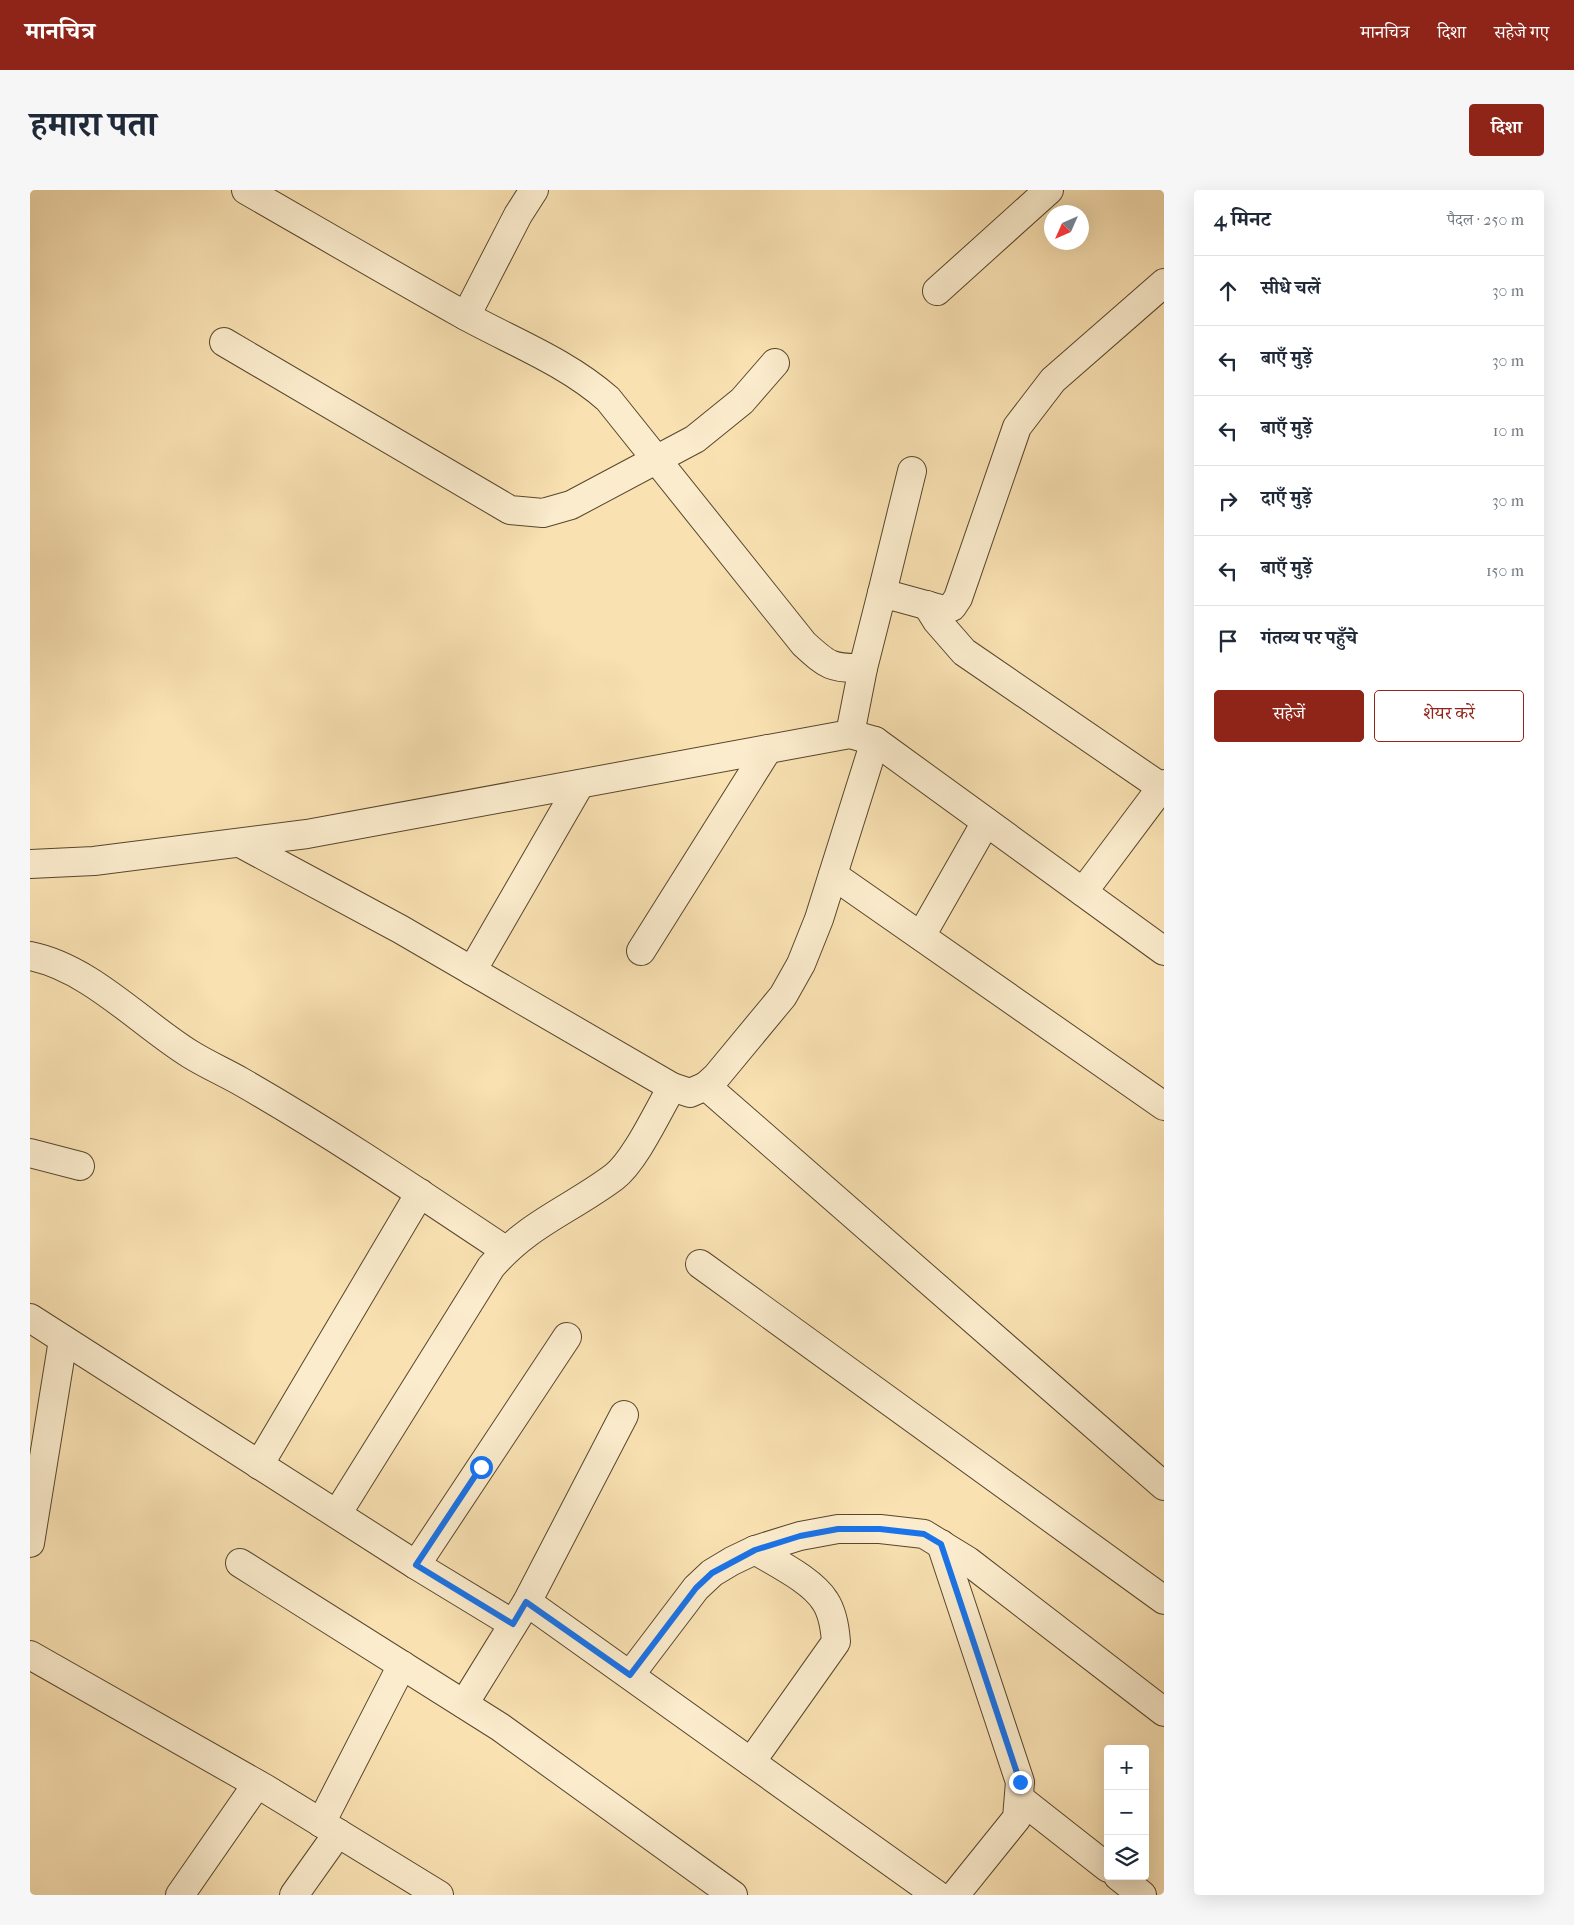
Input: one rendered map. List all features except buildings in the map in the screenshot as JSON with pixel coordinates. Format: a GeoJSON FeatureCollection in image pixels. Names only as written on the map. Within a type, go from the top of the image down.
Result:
{"type":"FeatureCollection","features":[{"type":"Feature","properties":{"kind":"street"},"geometry":{"type":"LineString","coordinates":[[246,190],[466,316],[562,365],[591,384],[608,399],[804,644],[822,661],[838,668],[863,668]]}},
{"type":"Feature","properties":{"kind":"street"},"geometry":{"type":"LineString","coordinates":[[466,316],[518,215],[534,190]]}},
{"type":"Feature","properties":{"kind":"street"},"geometry":{"type":"LineString","coordinates":[[937,292],[1049,190]]}},
{"type":"Feature","properties":{"kind":"street"},"geometry":{"type":"LineString","coordinates":[[882,593],[944,610],[952,607],[958,598],[1016,427],[1031,405],[1053,380],[1164,283]]}},
{"type":"Feature","properties":{"kind":"street"},"geometry":{"type":"LineString","coordinates":[[224,342],[510,510],[543,513],[571,505],[695,439],[742,401],[776,363]]}},
{"type":"Feature","properties":{"kind":"street"},"geometry":{"type":"LineString","coordinates":[[240,843],[400,929],[672,1087],[690,1093],[706,1086],[716,1077],[783,996],[801,964],[820,919],[833,875],[862,737],[863,668],[912,471]]}},
{"type":"Feature","properties":{"kind":"street"},"geometry":{"type":"LineString","coordinates":[[927,606],[937,621],[964,652],[1163,786],[1082,892]]}},
{"type":"Feature","properties":{"kind":"street"},"geometry":{"type":"LineString","coordinates":[[30,864],[94,861],[307,834],[824,737],[862,737],[986,822],[1164,951]]}},
{"type":"Feature","properties":{"kind":"street"},"geometry":{"type":"LineString","coordinates":[[641,951],[768,749]]}},
{"type":"Feature","properties":{"kind":"street"},"geometry":{"type":"LineString","coordinates":[[472,971],[580,784]]}},
{"type":"Feature","properties":{"kind":"street"},"geometry":{"type":"LineString","coordinates":[[921,936],[986,822]]}},
{"type":"Feature","properties":{"kind":"street"},"geometry":{"type":"LineString","coordinates":[[833,875],[1164,1106]]}},
{"type":"Feature","properties":{"kind":"street"},"geometry":{"type":"LineString","coordinates":[[30,956],[70,972],[105,993],[190,1054],[241,1081],[420,1193],[505,1250]]}},
{"type":"Feature","properties":{"kind":"street"},"geometry":{"type":"LineString","coordinates":[[706,1086],[1164,1486]]}},
{"type":"Feature","properties":{"kind":"street"},"geometry":{"type":"LineString","coordinates":[[336,1514],[491,1267],[505,1250],[526,1232],[615,1177],[627,1163],[672,1087]]}},
{"type":"Feature","properties":{"kind":"street"},"geometry":{"type":"LineString","coordinates":[[30,1153],[80,1166]]}},
{"type":"Feature","properties":{"kind":"street"},"geometry":{"type":"LineString","coordinates":[[259,1465],[420,1193]]}},
{"type":"Feature","properties":{"kind":"street"},"geometry":{"type":"LineString","coordinates":[[700,1264],[1164,1600]]}},
{"type":"Feature","properties":{"kind":"street"},"geometry":{"type":"LineString","coordinates":[[30,1318],[416,1565],[520,1613],[630,1675],[937,1895]]}},
{"type":"Feature","properties":{"kind":"street"},"geometry":{"type":"LineString","coordinates":[[416,1565],[567,1337]]}},
{"type":"Feature","properties":{"kind":"street"},"geometry":{"type":"LineString","coordinates":[[30,1543],[63,1340]]}},
{"type":"Feature","properties":{"kind":"street"},"geometry":{"type":"LineString","coordinates":[[464,1704],[520,1613],[624,1415]]}},
{"type":"Feature","properties":{"kind":"street"},"geometry":{"type":"LineString","coordinates":[[630,1675],[696,1588],[712,1573],[755,1550],[800,1536],[838,1529],[880,1529],[924,1534],[968,1561],[1164,1712]]}},
{"type":"Feature","properties":{"kind":"street"},"geometry":{"type":"LineString","coordinates":[[941,1544],[1020,1782],[1017,1818],[955,1895]]}},
{"type":"Feature","properties":{"kind":"street"},"geometry":{"type":"LineString","coordinates":[[751,1762],[836,1642],[834,1623],[825,1600],[801,1579],[755,1550]]}},
{"type":"Feature","properties":{"kind":"street"},"geometry":{"type":"LineString","coordinates":[[240,1563],[500,1727],[733,1895]]}},
{"type":"Feature","properties":{"kind":"street"},"geometry":{"type":"LineString","coordinates":[[30,1655],[256,1784],[439,1895]]}},
{"type":"Feature","properties":{"kind":"street"},"geometry":{"type":"LineString","coordinates":[[294,1895],[330,1828],[402,1665]]}},
{"type":"Feature","properties":{"kind":"street"},"geometry":{"type":"LineString","coordinates":[[180,1895],[256,1784]]}},
{"type":"Feature","properties":{"kind":"street"},"geometry":{"type":"LineString","coordinates":[[1019,1798],[1104,1865]]}},
{"type":"Feature","properties":{"kind":"street"},"geometry":{"type":"LineString","coordinates":[[1123,1880],[1142,1895]]}},
{"type":"Feature","properties":{"kind":"route"},"geometry":{"type":"LineString","coordinates":[[481,1467],[416,1565],[513,1624],[526,1602],[630,1675],[696,1588],[712,1573],[755,1550],[800,1536],[838,1529],[880,1529],[924,1534],[941,1544],[1003,1736],[1020,1782]]}}]}
